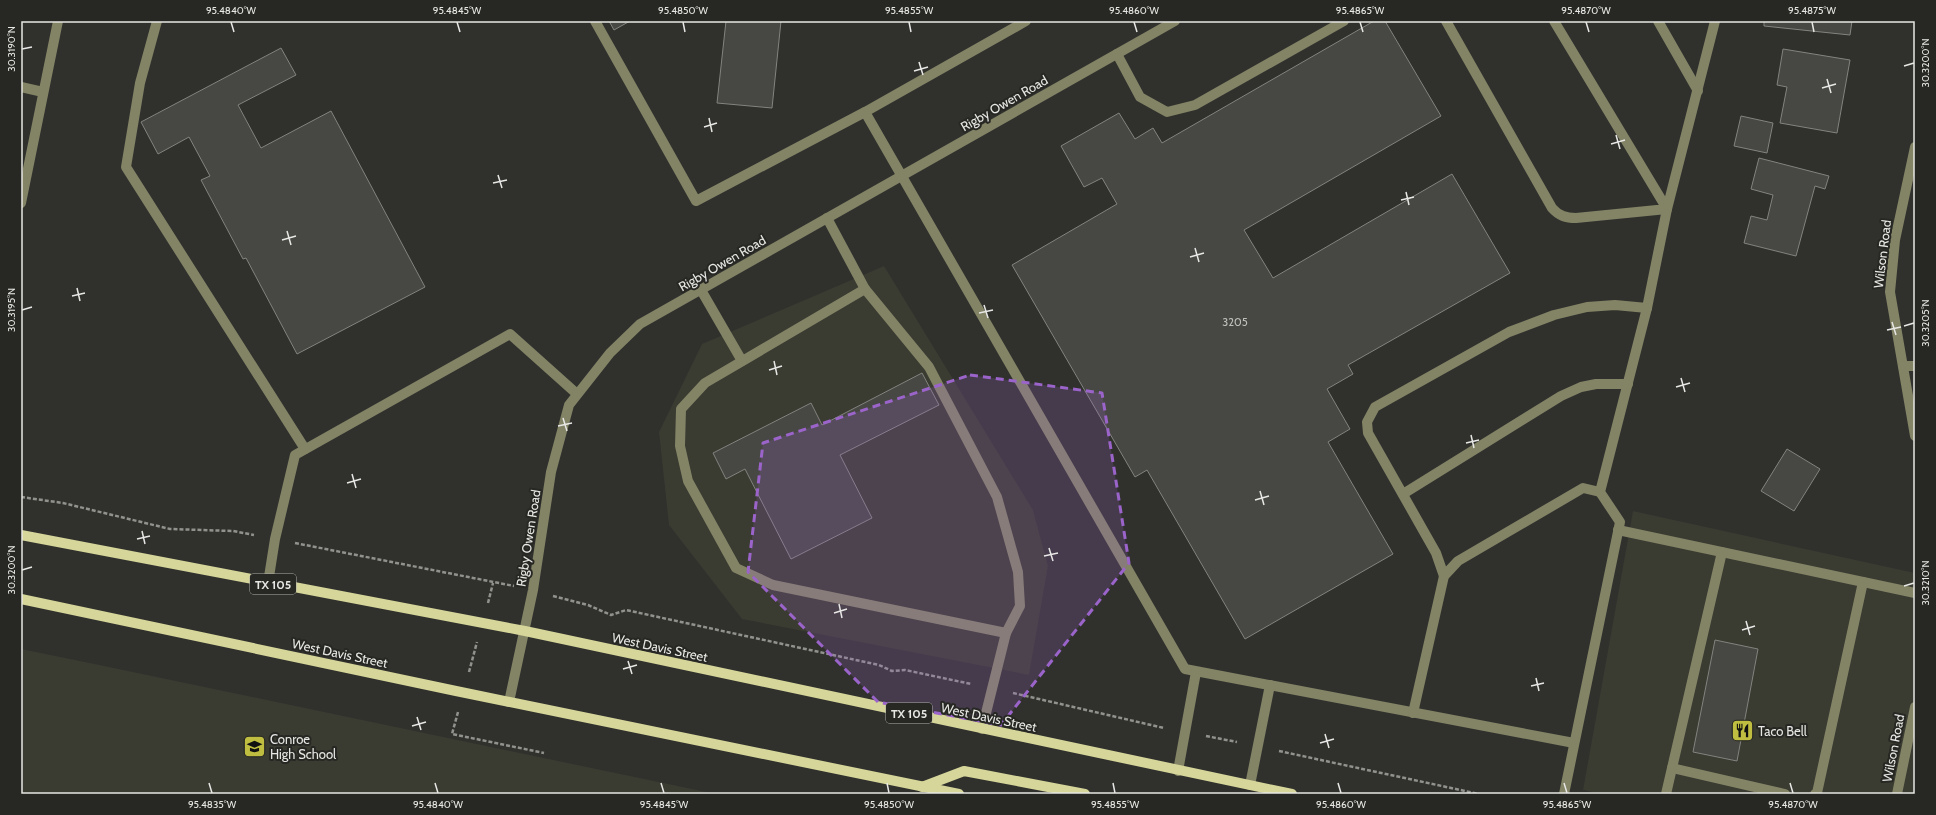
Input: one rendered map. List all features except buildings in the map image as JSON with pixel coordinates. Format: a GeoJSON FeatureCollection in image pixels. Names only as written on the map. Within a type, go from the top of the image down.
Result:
{"type":"FeatureCollection","features":[{"type":"Feature","properties":{"kind":"main road","name":"West Davis Street"},"geometry":{"type":"LineString","coordinates":[[21,535],[525,631],[1178,771],[1248,790],[1292,794]]}},
{"type":"Feature","properties":{"kind":"main road","name":"West Davis Street"},"geometry":{"type":"LineString","coordinates":[[21,598],[510,702],[959,794]]}},
{"type":"Feature","properties":{"kind":"main road"},"geometry":{"type":"LineString","coordinates":[[922,787],[964,771],[1085,794]]}},
{"type":"Feature","properties":{"kind":"street"},"geometry":{"type":"LineString","coordinates":[[21,203],[58,21]]}},
{"type":"Feature","properties":{"kind":"street"},"geometry":{"type":"LineString","coordinates":[[157,21],[140,83],[126,167],[306,449]]}},
{"type":"Feature","properties":{"kind":"street"},"geometry":{"type":"LineString","coordinates":[[595,21],[696,202],[865,112],[1026,21]]}},
{"type":"Feature","properties":{"kind":"street","name":"Rigby Owen Road"},"geometry":{"type":"LineString","coordinates":[[510,702],[533,590],[552,472],[569,405],[610,353],[640,324],[1175,21]]}},
{"type":"Feature","properties":{"kind":"street"},"geometry":{"type":"LineString","coordinates":[[1117,54],[1140,96],[1167,112],[1195,105],[1344,21]]}},
{"type":"Feature","properties":{"kind":"street"},"geometry":{"type":"LineString","coordinates":[[1446,21],[1552,208],[1558,214],[1567,218],[1576,218],[1667,209]]}},
{"type":"Feature","properties":{"kind":"street"},"geometry":{"type":"LineString","coordinates":[[1554,21],[1667,209]]}},
{"type":"Feature","properties":{"kind":"street"},"geometry":{"type":"LineString","coordinates":[[1658,21],[1698,91]]}},
{"type":"Feature","properties":{"kind":"street"},"geometry":{"type":"LineString","coordinates":[[1600,492],[1647,308],[1667,209],[1715,21]]}},
{"type":"Feature","properties":{"kind":"street"},"geometry":{"type":"LineString","coordinates":[[21,87],[43,92]]}},
{"type":"Feature","properties":{"kind":"street"},"geometry":{"type":"LineString","coordinates":[[865,112],[1185,670],[1574,743]]}},
{"type":"Feature","properties":{"kind":"street","name":"Wilson Road"},"geometry":{"type":"LineString","coordinates":[[1915,147],[1895,240],[1890,292],[1915,436]]}},
{"type":"Feature","properties":{"kind":"street"},"geometry":{"type":"LineString","coordinates":[[827,218],[864,289],[929,367],[997,497],[1018,572],[1020,606],[1006,633],[982,729]]}},
{"type":"Feature","properties":{"kind":"street"},"geometry":{"type":"LineString","coordinates":[[864,289],[704,383],[681,409],[680,446],[688,482],[736,568],[774,585],[1006,633]]}},
{"type":"Feature","properties":{"kind":"street"},"geometry":{"type":"LineString","coordinates":[[701,290],[742,361]]}},
{"type":"Feature","properties":{"kind":"street"},"geometry":{"type":"LineString","coordinates":[[1444,576],[1436,553],[1368,432],[1367,422],[1375,407],[1509,332],[1554,315],[1587,307],[1615,305],[1647,308]]}},
{"type":"Feature","properties":{"kind":"street"},"geometry":{"type":"LineString","coordinates":[[268,583],[295,455],[510,334],[577,394]]}},
{"type":"Feature","properties":{"kind":"street"},"geometry":{"type":"LineString","coordinates":[[1903,366],[1915,366]]}},
{"type":"Feature","properties":{"kind":"street"},"geometry":{"type":"LineString","coordinates":[[1403,494],[1561,396],[1581,387],[1596,384],[1628,384]]}},
{"type":"Feature","properties":{"kind":"street"},"geometry":{"type":"LineString","coordinates":[[1413,712],[1444,576],[1458,561],[1583,488],[1600,492],[1620,522],[1564,794]]}},
{"type":"Feature","properties":{"kind":"street"},"geometry":{"type":"LineString","coordinates":[[1618,530],[1915,593]]}},
{"type":"Feature","properties":{"kind":"street"},"geometry":{"type":"LineString","coordinates":[[1666,794],[1722,552]]}},
{"type":"Feature","properties":{"kind":"street"},"geometry":{"type":"LineString","coordinates":[[1815,794],[1817,793],[1863,582]]}},
{"type":"Feature","properties":{"kind":"street"},"geometry":{"type":"LineString","coordinates":[[1178,771],[1196,672]]}},
{"type":"Feature","properties":{"kind":"street"},"geometry":{"type":"LineString","coordinates":[[1248,790],[1270,685]]}},
{"type":"Feature","properties":{"kind":"street","name":"Wilson Road"},"geometry":{"type":"LineString","coordinates":[[1897,794],[1915,707]]}},
{"type":"Feature","properties":{"kind":"street"},"geometry":{"type":"LineString","coordinates":[[1672,768],[1785,794]]}},
{"type":"Feature","properties":{"kind":"path"},"geometry":{"type":"LineString","coordinates":[[21,497],[63,503],[170,529],[233,531],[533,590],[588,604],[610,615],[626,610],[880,665],[892,672],[905,670],[1147,725],[1479,794]]}},
{"type":"Feature","properties":{"kind":"highlighted area"},"geometry":{"type":"Polygon","coordinates":[[[970,375],[1102,393],[1129,563],[1001,725],[878,702],[748,572],[763,443],[970,375]]]}},
{"type":"Feature","properties":{"kind":"shaded area"},"geometry":{"type":"Polygon","coordinates":[[[884,266],[1033,510],[1048,566],[1029,675],[742,619],[669,525],[659,432],[702,344],[884,266]]]}},
{"type":"Feature","properties":{"kind":"shaded area"},"geometry":{"type":"Polygon","coordinates":[[[1633,511],[1915,573],[1915,794],[1601,794],[1583,790],[1633,511]]]}},
{"type":"Feature","properties":{"kind":"shaded area","name":"Conroe High School"},"geometry":{"type":"Polygon","coordinates":[[[21,649],[85,662],[716,794],[21,794],[21,649]]]}},
{"type":"Feature","properties":{"kind":"place","name":"Taco Bell"},"geometry":{"type":"Point","coordinates":[1743,731]}},
{"type":"Feature","properties":{"kind":"place","name":"Conroe High School"},"geometry":{"type":"Point","coordinates":[255,746]}}]}
